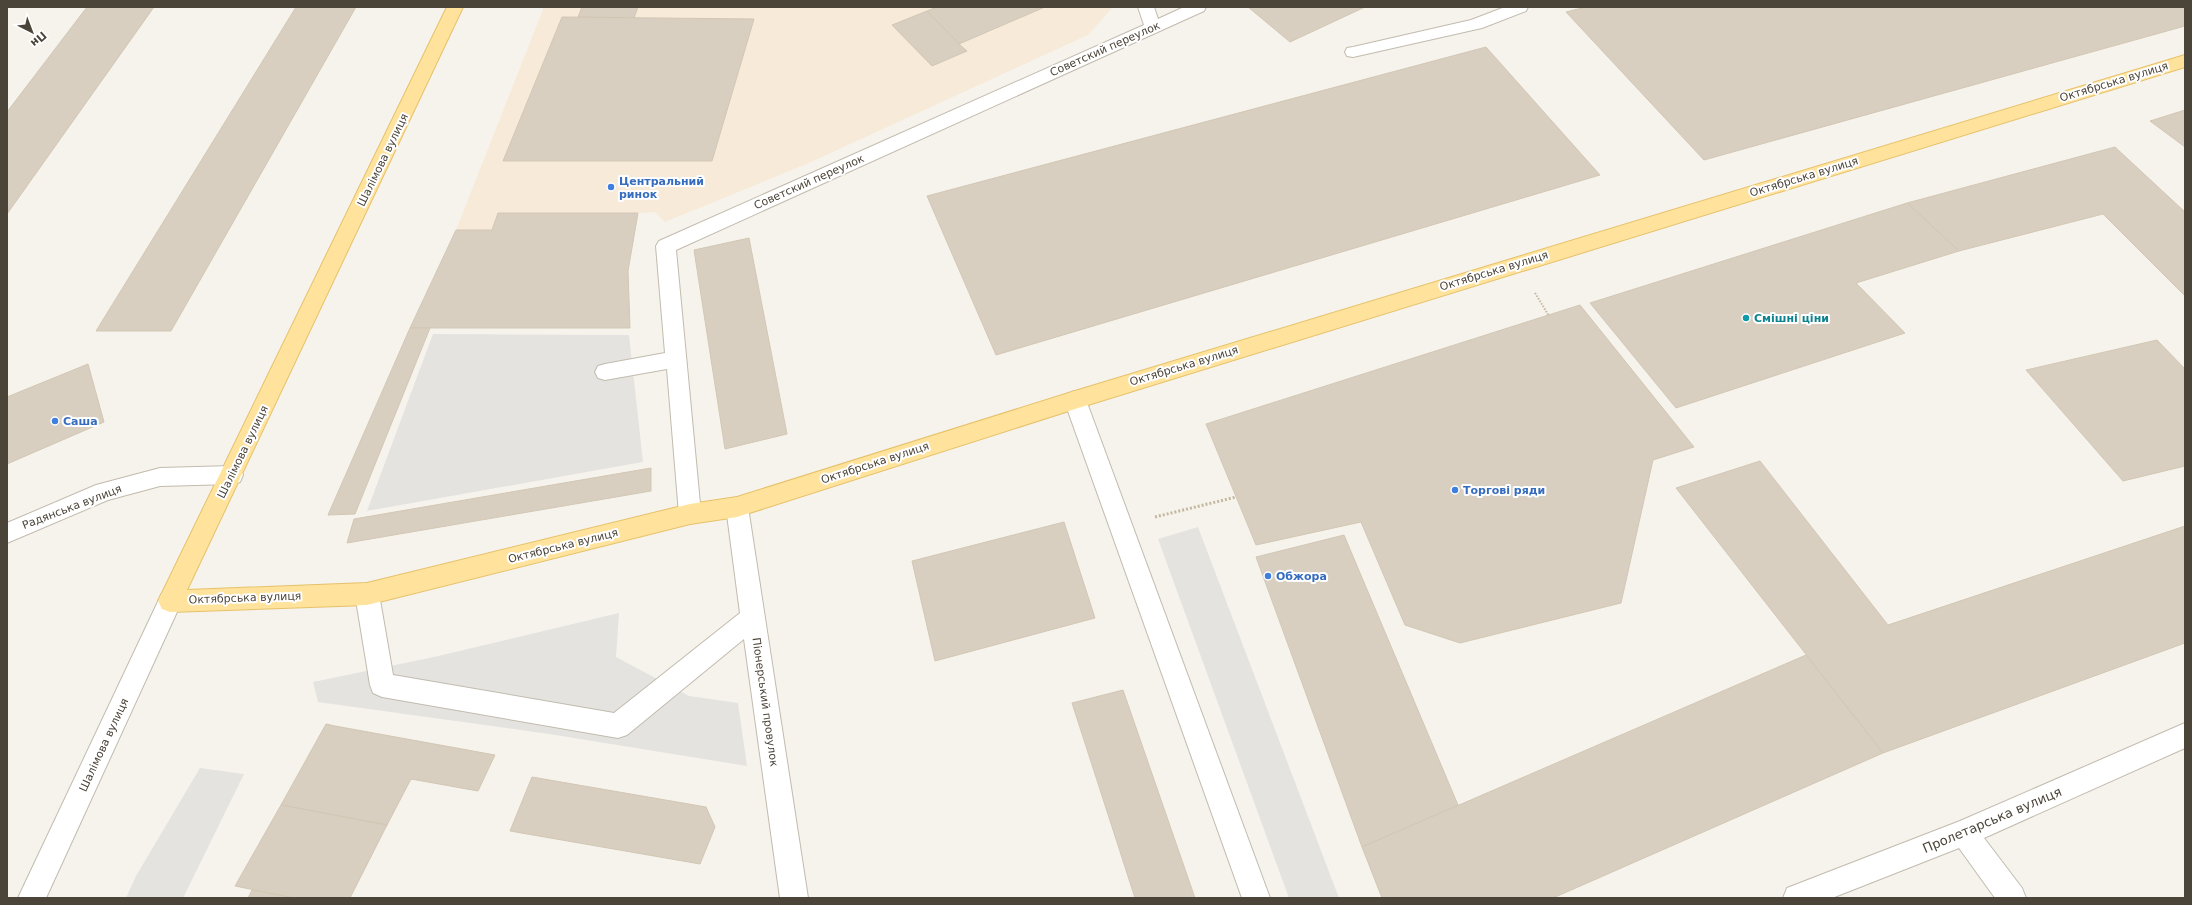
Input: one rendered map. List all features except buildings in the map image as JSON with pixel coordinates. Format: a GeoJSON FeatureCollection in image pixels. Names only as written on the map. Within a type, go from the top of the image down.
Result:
{"type":"FeatureCollection","features":[{"type":"Feature","properties":{"kind":"main road","name":"Шалімова вулиця"},"geometry":{"type":"LineString","coordinates":[[170,601],[232,475],[455,7]]}},
{"type":"Feature","properties":{"kind":"main road","name":"Октябрська вулиця"},"geometry":{"type":"LineString","coordinates":[[170,601],[367,594],[690,514],[737,507],[1075,400],[2185,61]]}},
{"type":"Feature","properties":{"kind":"street"},"geometry":{"type":"LineString","coordinates":[[1146,7],[1153,27]]}},
{"type":"Feature","properties":{"kind":"street","name":"Советский переулок"},"geometry":{"type":"LineString","coordinates":[[690,514],[666,246],[1198,7]]}},
{"type":"Feature","properties":{"kind":"street"},"geometry":{"type":"LineString","coordinates":[[1353,52],[1476,24],[1520,7]]}},
{"type":"Feature","properties":{"kind":"street"},"geometry":{"type":"LineString","coordinates":[[605,372],[677,359]]}},
{"type":"Feature","properties":{"kind":"street"},"geometry":{"type":"LineString","coordinates":[[1075,400],[1256,898]]}},
{"type":"Feature","properties":{"kind":"street","name":"Радянська вулиця"},"geometry":{"type":"LineString","coordinates":[[7,533],[104,492],[160,477],[232,475]]}},
{"type":"Feature","properties":{"kind":"street","name":"Піонерський провулок"},"geometry":{"type":"LineString","coordinates":[[737,507],[794,898]]}},
{"type":"Feature","properties":{"kind":"street"},"geometry":{"type":"LineString","coordinates":[[367,594],[382,685],[618,726],[753,617]]}},
{"type":"Feature","properties":{"kind":"street","name":"Шалімова вулиця"},"geometry":{"type":"LineString","coordinates":[[32,898],[170,601]]}},
{"type":"Feature","properties":{"kind":"street","name":"Пролетарська вулиця"},"geometry":{"type":"LineString","coordinates":[[1797,898],[1964,834],[2185,735]]}},
{"type":"Feature","properties":{"kind":"street"},"geometry":{"type":"LineString","coordinates":[[1964,834],[2012,898]]}},
{"type":"Feature","properties":{"kind":"path"},"geometry":{"type":"LineString","coordinates":[[1121,525],[1236,497]]}},
{"type":"Feature","properties":{"kind":"shaded area","name":"Центральний ринок"},"geometry":{"type":"Polygon","coordinates":[[[544,7],[1113,7],[1088,35],[809,163],[665,222],[655,212],[638,213],[628,271],[630,328],[410,328],[456,230],[544,7]]]}},
{"type":"Feature","properties":{"kind":"shaded area"},"geometry":{"type":"Polygon","coordinates":[[[433,334],[629,335],[643,462],[367,511],[433,334]]]}},
{"type":"Feature","properties":{"kind":"shaded area"},"geometry":{"type":"Polygon","coordinates":[[[1198,527],[1339,898],[1289,898],[1158,539],[1198,527]]]}},
{"type":"Feature","properties":{"kind":"shaded area"},"geometry":{"type":"Polygon","coordinates":[[[619,613],[616,657],[689,696],[738,703],[747,766],[549,734],[318,702],[313,682],[434,657],[619,613]]]}},
{"type":"Feature","properties":{"kind":"shaded area"},"geometry":{"type":"Polygon","coordinates":[[[200,768],[244,774],[183,898],[126,898],[136,876],[200,768]]]}},
{"type":"Feature","properties":{"kind":"place","name":"Центральний ринок"},"geometry":{"type":"Point","coordinates":[611,187]}},
{"type":"Feature","properties":{"kind":"place","name":"Смішні ціни"},"geometry":{"type":"Point","coordinates":[1746,318]}},
{"type":"Feature","properties":{"kind":"place","name":"Саша"},"geometry":{"type":"Point","coordinates":[55,421]}},
{"type":"Feature","properties":{"kind":"place","name":"Торгові ряди"},"geometry":{"type":"Point","coordinates":[1455,490]}},
{"type":"Feature","properties":{"kind":"place","name":"Обжора"},"geometry":{"type":"Point","coordinates":[1268,576]}}]}
